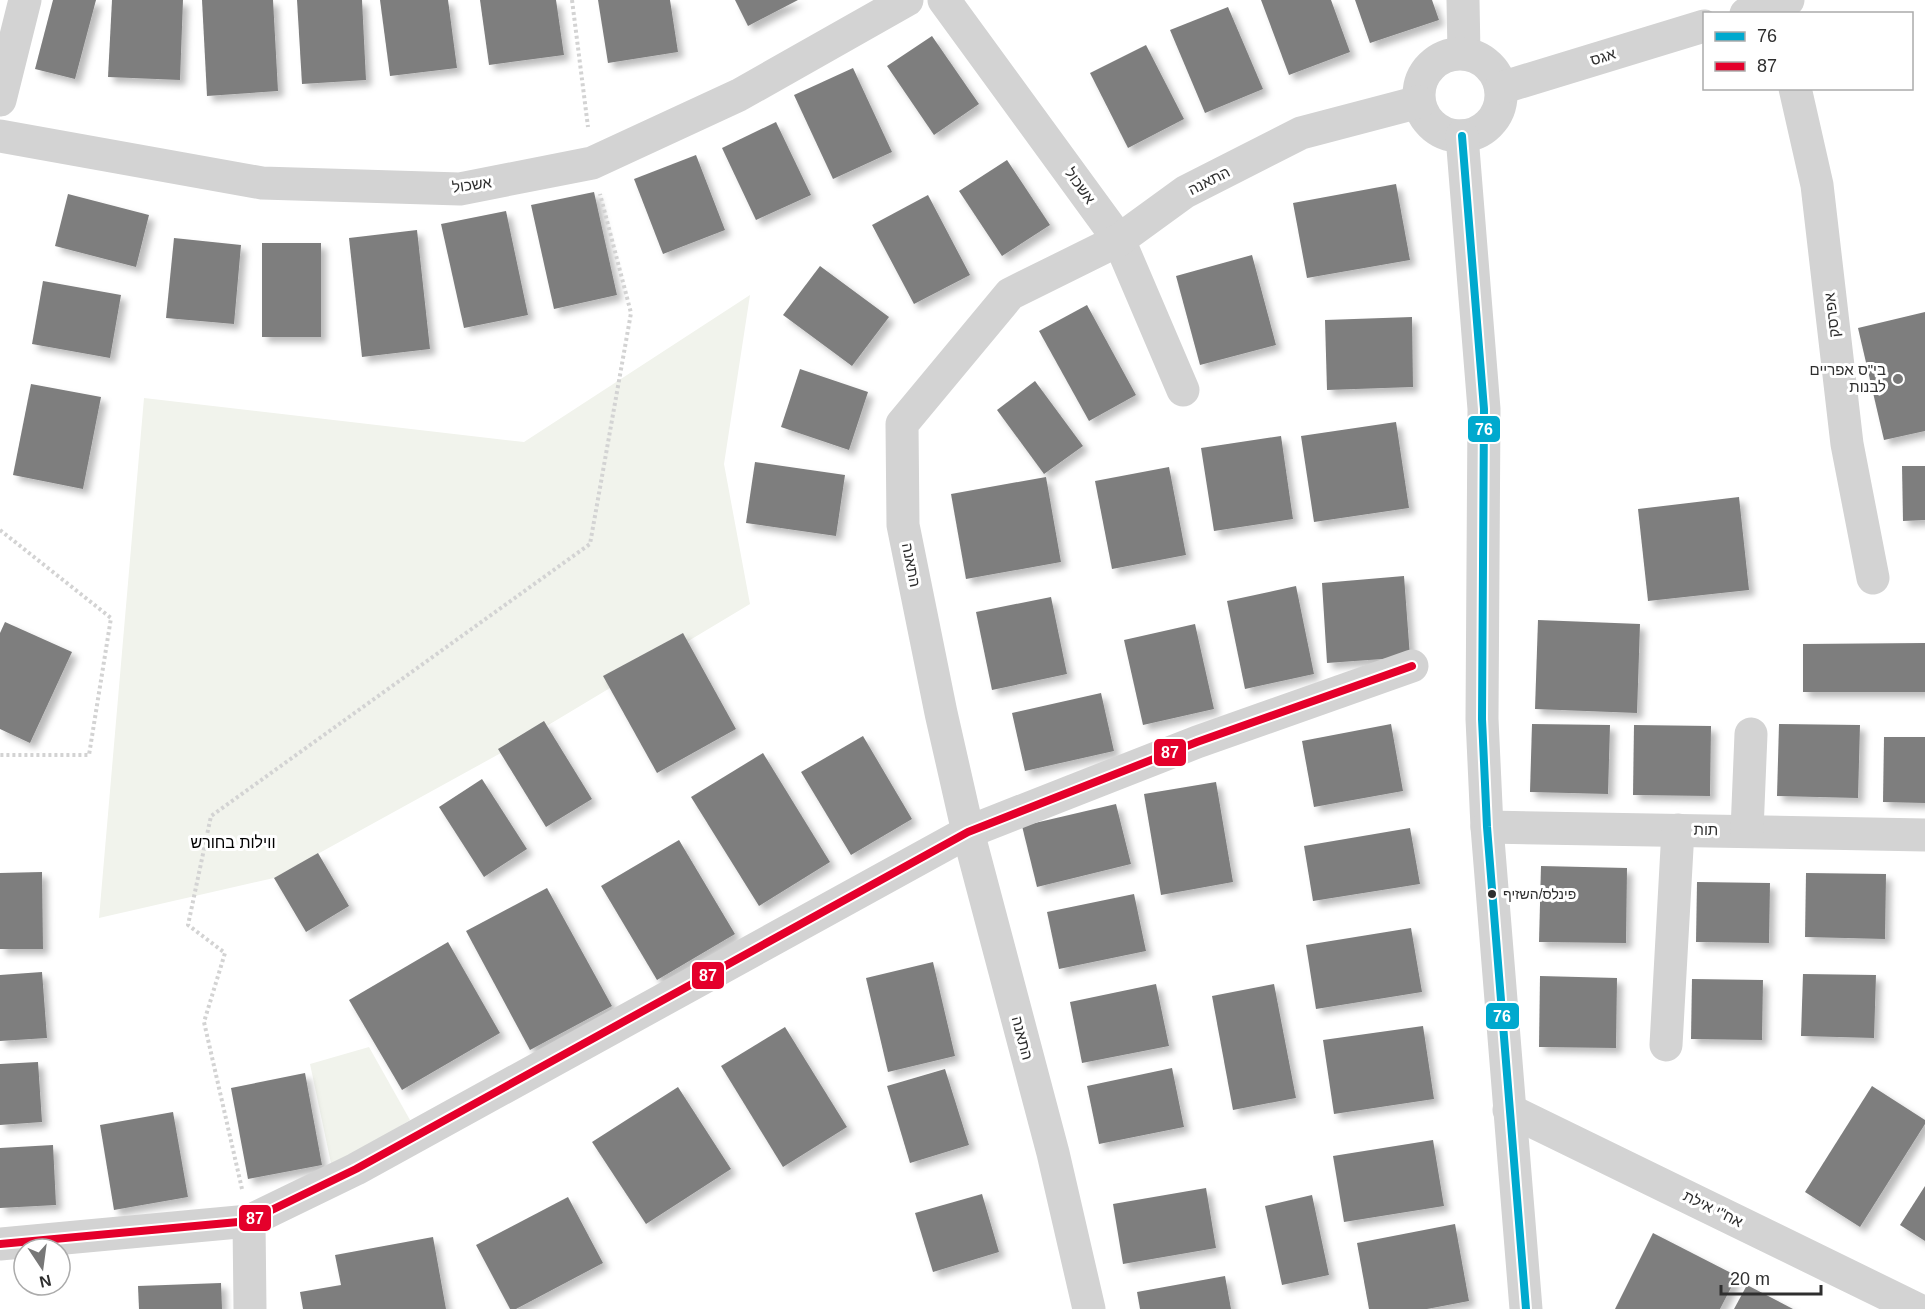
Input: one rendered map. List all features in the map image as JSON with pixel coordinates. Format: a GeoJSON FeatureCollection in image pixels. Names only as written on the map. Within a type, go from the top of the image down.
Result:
{"type":"FeatureCollection","features":[{"type":"Feature","properties":{"kind":"street"},"geometry":{"type":"LineString","coordinates":[[0,100],[25,0]]}},
{"type":"Feature","properties":{"kind":"street","name":"אשכול"},"geometry":{"type":"LineString","coordinates":[[0,136],[262,183],[460,189],[592,163],[739,95],[907,0]]}},
{"type":"Feature","properties":{"kind":"street","name":"אשכול"},"geometry":{"type":"LineString","coordinates":[[944,0],[1119,240],[1183,390]]}},
{"type":"Feature","properties":{"kind":"street"},"geometry":{"type":"LineString","coordinates":[[1463,0],[1464,53]]}},
{"type":"Feature","properties":{"kind":"street","name":"אגס"},"geometry":{"type":"LineString","coordinates":[[1501,88],[1703,26]]}},
{"type":"Feature","properties":{"kind":"street"},"geometry":{"type":"LineString","coordinates":[[1464,53],[1488,64],[1501,88],[1501,102],[1496,115],[1476,133],[1462,136],[1439,131],[1423,114],[1419,102],[1422,77],[1429,67],[1439,59],[1464,53]]}},
{"type":"Feature","properties":{"kind":"street","name":"אפרסק"},"geometry":{"type":"LineString","coordinates":[[1795,90],[1817,185],[1847,444],[1874,578]]}},
{"type":"Feature","properties":{"kind":"street","name":"התאנה"},"geometry":{"type":"LineString","coordinates":[[1089,1309],[1053,1153],[968,832],[940,713],[903,525],[902,424],[1010,294],[1119,240],[1185,192],[1301,133],[1419,102]]}},
{"type":"Feature","properties":{"kind":"street"},"geometry":{"type":"LineString","coordinates":[[1462,136],[1484,409],[1482,719],[1487,827],[1526,1309]]}},
{"type":"Feature","properties":{"kind":"street"},"geometry":{"type":"LineString","coordinates":[[0,1244],[249,1221],[357,1169],[968,832],[1197,742],[1412,666]]}},
{"type":"Feature","properties":{"kind":"street"},"geometry":{"type":"LineString","coordinates":[[1747,831],[1751,734]]}},
{"type":"Feature","properties":{"kind":"street","name":"תות"},"geometry":{"type":"LineString","coordinates":[[1487,827],[1925,835]]}},
{"type":"Feature","properties":{"kind":"street"},"geometry":{"type":"LineString","coordinates":[[1666,1046],[1678,830]]}},
{"type":"Feature","properties":{"kind":"street","name":"אח\"י אילת"},"geometry":{"type":"LineString","coordinates":[[1509,1110],[1917,1309]]}},
{"type":"Feature","properties":{"kind":"street"},"geometry":{"type":"LineString","coordinates":[[249,1221],[250,1309]]}},
{"type":"Feature","properties":{"kind":"path"},"geometry":{"type":"LineString","coordinates":[[249,1221],[204,1022],[225,953],[188,925],[211,816],[590,544],[631,313],[592,163],[572,0]]}},
{"type":"Feature","properties":{"kind":"path"},"geometry":{"type":"LineString","coordinates":[[0,530],[111,618],[89,755],[0,754]]}},
{"type":"Feature","properties":{"kind":"shaded area"},"geometry":{"type":"Polygon","coordinates":[[[750,295],[724,464],[750,604],[510,748],[274,878],[99,918],[144,398],[524,442],[750,295]]]}},
{"type":"Feature","properties":{"kind":"shaded area"},"geometry":{"type":"Polygon","coordinates":[[[369,1047],[410,1120],[332,1168],[310,1064],[369,1047]]]}},
{"type":"Feature","properties":{"kind":"building"},"geometry":{"type":"Polygon","coordinates":[[[53,0],[96,0],[75,79],[35,69],[53,0]]]}},
{"type":"Feature","properties":{"kind":"building"},"geometry":{"type":"Polygon","coordinates":[[[112,0],[183,0],[180,80],[108,77],[112,0]]]}},
{"type":"Feature","properties":{"kind":"building"},"geometry":{"type":"Polygon","coordinates":[[[202,0],[273,0],[278,91],[207,96],[202,0]]]}},
{"type":"Feature","properties":{"kind":"building"},"geometry":{"type":"Polygon","coordinates":[[[297,0],[362,0],[366,80],[302,84],[297,0]]]}},
{"type":"Feature","properties":{"kind":"building"},"geometry":{"type":"Polygon","coordinates":[[[380,0],[448,0],[457,68],[390,76],[380,0]]]}},
{"type":"Feature","properties":{"kind":"building"},"geometry":{"type":"Polygon","coordinates":[[[480,0],[556,0],[564,55],[489,65],[480,0]]]}},
{"type":"Feature","properties":{"kind":"building"},"geometry":{"type":"Polygon","coordinates":[[[598,0],[670,0],[678,52],[608,63],[598,0]]]}},
{"type":"Feature","properties":{"kind":"building"},"geometry":{"type":"Polygon","coordinates":[[[735,0],[798,0],[748,26],[735,0]]]}},
{"type":"Feature","properties":{"kind":"building"},"geometry":{"type":"Polygon","coordinates":[[[1261,0],[1331,0],[1350,52],[1289,75],[1261,0]]]}},
{"type":"Feature","properties":{"kind":"building"},"geometry":{"type":"Polygon","coordinates":[[[1355,0],[1432,0],[1439,20],[1370,43],[1355,0]]]}},
{"type":"Feature","properties":{"kind":"building"},"geometry":{"type":"Polygon","coordinates":[[[1228,7],[1263,89],[1205,113],[1170,30],[1228,7]]]}},
{"type":"Feature","properties":{"kind":"building"},"geometry":{"type":"Polygon","coordinates":[[[932,36],[979,104],[934,135],[887,66],[932,36]]]}},
{"type":"Feature","properties":{"kind":"building"},"geometry":{"type":"Polygon","coordinates":[[[1146,45],[1184,119],[1128,148],[1090,73],[1146,45]]]}},
{"type":"Feature","properties":{"kind":"building"},"geometry":{"type":"Polygon","coordinates":[[[853,68],[892,152],[833,179],[794,95],[853,68]]]}},
{"type":"Feature","properties":{"kind":"building"},"geometry":{"type":"Polygon","coordinates":[[[776,122],[811,195],[756,220],[722,148],[776,122]]]}},
{"type":"Feature","properties":{"kind":"building"},"geometry":{"type":"Polygon","coordinates":[[[696,155],[725,230],[663,254],[634,179],[696,155]]]}},
{"type":"Feature","properties":{"kind":"building"},"geometry":{"type":"Polygon","coordinates":[[[1007,160],[1050,225],[1002,256],[959,191],[1007,160]]]}},
{"type":"Feature","properties":{"kind":"building"},"geometry":{"type":"Polygon","coordinates":[[[1396,184],[1410,260],[1307,278],[1293,203],[1396,184]]]}},
{"type":"Feature","properties":{"kind":"building"},"geometry":{"type":"Polygon","coordinates":[[[594,192],[617,295],[554,309],[531,205],[594,192]]]}},
{"type":"Feature","properties":{"kind":"building"},"geometry":{"type":"Polygon","coordinates":[[[68,194],[149,215],[136,267],[55,246],[68,194]]]}},
{"type":"Feature","properties":{"kind":"building"},"geometry":{"type":"Polygon","coordinates":[[[928,195],[970,275],[914,304],[872,225],[928,195]]]}},
{"type":"Feature","properties":{"kind":"building"},"geometry":{"type":"Polygon","coordinates":[[[506,211],[528,315],[464,328],[441,224],[506,211]]]}},
{"type":"Feature","properties":{"kind":"building"},"geometry":{"type":"Polygon","coordinates":[[[417,230],[430,349],[362,357],[349,238],[417,230]]]}},
{"type":"Feature","properties":{"kind":"building"},"geometry":{"type":"Polygon","coordinates":[[[174,238],[241,245],[234,324],[166,318],[174,238]]]}},
{"type":"Feature","properties":{"kind":"building"},"geometry":{"type":"Polygon","coordinates":[[[262,243],[321,243],[321,337],[262,337],[262,243]]]}},
{"type":"Feature","properties":{"kind":"building"},"geometry":{"type":"Polygon","coordinates":[[[1252,255],[1276,345],[1200,365],[1176,276],[1252,255]]]}},
{"type":"Feature","properties":{"kind":"building"},"geometry":{"type":"Polygon","coordinates":[[[820,266],[889,317],[852,366],[783,315],[820,266]]]}},
{"type":"Feature","properties":{"kind":"building"},"geometry":{"type":"Polygon","coordinates":[[[43,281],[121,295],[110,358],[32,344],[43,281]]]}},
{"type":"Feature","properties":{"kind":"building"},"geometry":{"type":"Polygon","coordinates":[[[1087,305],[1136,395],[1089,421],[1039,331],[1087,305]]]}},
{"type":"Feature","properties":{"kind":"building","name":"בי\"ס אפריים לבנות"},"geometry":{"type":"Polygon","coordinates":[[[1925,312],[1925,431],[1884,440],[1858,328],[1925,312]]]}},
{"type":"Feature","properties":{"kind":"building"},"geometry":{"type":"Polygon","coordinates":[[[1412,317],[1413,387],[1327,390],[1325,320],[1412,317]]]}},
{"type":"Feature","properties":{"kind":"building"},"geometry":{"type":"Polygon","coordinates":[[[800,369],[868,392],[849,450],[781,427],[800,369]]]}},
{"type":"Feature","properties":{"kind":"building"},"geometry":{"type":"Polygon","coordinates":[[[1035,381],[1083,446],[1044,474],[997,410],[1035,381]]]}},
{"type":"Feature","properties":{"kind":"building"},"geometry":{"type":"Polygon","coordinates":[[[31,384],[101,397],[83,489],[13,475],[31,384]]]}},
{"type":"Feature","properties":{"kind":"building"},"geometry":{"type":"Polygon","coordinates":[[[1396,422],[1409,508],[1314,522],[1301,436],[1396,422]]]}},
{"type":"Feature","properties":{"kind":"building"},"geometry":{"type":"Polygon","coordinates":[[[1281,436],[1293,519],[1214,531],[1201,448],[1281,436]]]}},
{"type":"Feature","properties":{"kind":"building"},"geometry":{"type":"Polygon","coordinates":[[[755,462],[845,475],[836,536],[746,523],[755,462]]]}},
{"type":"Feature","properties":{"kind":"building"},"geometry":{"type":"Polygon","coordinates":[[[1902,466],[1925,466],[1925,520],[1903,521],[1902,466]]]}},
{"type":"Feature","properties":{"kind":"building"},"geometry":{"type":"Polygon","coordinates":[[[1169,467],[1186,555],[1112,569],[1095,481],[1169,467]]]}},
{"type":"Feature","properties":{"kind":"building"},"geometry":{"type":"Polygon","coordinates":[[[1046,477],[1061,562],[966,579],[951,494],[1046,477]]]}},
{"type":"Feature","properties":{"kind":"building"},"geometry":{"type":"Polygon","coordinates":[[[1739,497],[1749,590],[1648,601],[1638,509],[1739,497]]]}},
{"type":"Feature","properties":{"kind":"building"},"geometry":{"type":"Polygon","coordinates":[[[1404,576],[1410,657],[1327,663],[1322,583],[1404,576]]]}},
{"type":"Feature","properties":{"kind":"building"},"geometry":{"type":"Polygon","coordinates":[[[1296,586],[1314,674],[1245,689],[1227,601],[1296,586]]]}},
{"type":"Feature","properties":{"kind":"building"},"geometry":{"type":"Polygon","coordinates":[[[1051,597],[1067,674],[992,690],[976,612],[1051,597]]]}},
{"type":"Feature","properties":{"kind":"building"},"geometry":{"type":"Polygon","coordinates":[[[1538,620],[1640,624],[1637,713],[1535,709],[1538,620]]]}},
{"type":"Feature","properties":{"kind":"building"},"geometry":{"type":"Polygon","coordinates":[[[5,622],[72,652],[30,743],[0,729],[0,633],[5,622]]]}},
{"type":"Feature","properties":{"kind":"building"},"geometry":{"type":"Polygon","coordinates":[[[1195,624],[1214,709],[1143,725],[1124,640],[1195,624]]]}},
{"type":"Feature","properties":{"kind":"building"},"geometry":{"type":"Polygon","coordinates":[[[683,633],[736,729],[657,773],[603,676],[683,633]]]}},
{"type":"Feature","properties":{"kind":"building"},"geometry":{"type":"Polygon","coordinates":[[[1925,643],[1925,692],[1803,692],[1803,644],[1925,643]]]}},
{"type":"Feature","properties":{"kind":"building"},"geometry":{"type":"Polygon","coordinates":[[[1101,693],[1114,751],[1025,771],[1012,713],[1101,693]]]}},
{"type":"Feature","properties":{"kind":"building"},"geometry":{"type":"Polygon","coordinates":[[[544,721],[592,799],[546,827],[498,749],[544,721]]]}},
{"type":"Feature","properties":{"kind":"building"},"geometry":{"type":"Polygon","coordinates":[[[1391,724],[1403,791],[1314,807],[1302,741],[1391,724]]]}},
{"type":"Feature","properties":{"kind":"building"},"geometry":{"type":"Polygon","coordinates":[[[1532,724],[1610,725],[1608,794],[1530,792],[1532,724]]]}},
{"type":"Feature","properties":{"kind":"building"},"geometry":{"type":"Polygon","coordinates":[[[1779,724],[1860,725],[1858,798],[1777,796],[1779,724]]]}},
{"type":"Feature","properties":{"kind":"building"},"geometry":{"type":"Polygon","coordinates":[[[1634,725],[1711,726],[1710,796],[1633,795],[1634,725]]]}},
{"type":"Feature","properties":{"kind":"building"},"geometry":{"type":"Polygon","coordinates":[[[863,736],[912,819],[851,855],[801,772],[863,736]]]}},
{"type":"Feature","properties":{"kind":"building"},"geometry":{"type":"Polygon","coordinates":[[[1884,737],[1925,737],[1925,803],[1883,802],[1884,737]]]}},
{"type":"Feature","properties":{"kind":"building"},"geometry":{"type":"Polygon","coordinates":[[[763,753],[830,862],[759,906],[691,797],[763,753]]]}},
{"type":"Feature","properties":{"kind":"building"},"geometry":{"type":"Polygon","coordinates":[[[482,779],[527,849],[484,877],[439,807],[482,779]]]}},
{"type":"Feature","properties":{"kind":"building"},"geometry":{"type":"Polygon","coordinates":[[[1216,782],[1233,882],[1161,895],[1144,794],[1216,782]]]}},
{"type":"Feature","properties":{"kind":"building"},"geometry":{"type":"Polygon","coordinates":[[[1116,804],[1131,864],[1037,887],[1022,826],[1116,804]]]}},
{"type":"Feature","properties":{"kind":"building"},"geometry":{"type":"Polygon","coordinates":[[[1410,828],[1420,884],[1313,901],[1304,846],[1410,828]]]}},
{"type":"Feature","properties":{"kind":"building"},"geometry":{"type":"Polygon","coordinates":[[[679,840],[735,934],[657,980],[601,886],[679,840]]]}},
{"type":"Feature","properties":{"kind":"building"},"geometry":{"type":"Polygon","coordinates":[[[318,853],[349,906],[306,932],[274,878],[318,853]]]}},
{"type":"Feature","properties":{"kind":"building"},"geometry":{"type":"Polygon","coordinates":[[[1541,866],[1627,868],[1626,943],[1539,942],[1541,866]]]}},
{"type":"Feature","properties":{"kind":"building"},"geometry":{"type":"Polygon","coordinates":[[[42,872],[43,949],[0,949],[0,873],[42,872]]]}},
{"type":"Feature","properties":{"kind":"building"},"geometry":{"type":"Polygon","coordinates":[[[1806,873],[1886,874],[1885,939],[1805,937],[1806,873]]]}},
{"type":"Feature","properties":{"kind":"building"},"geometry":{"type":"Polygon","coordinates":[[[1697,882],[1770,883],[1769,943],[1696,942],[1697,882]]]}},
{"type":"Feature","properties":{"kind":"building"},"geometry":{"type":"Polygon","coordinates":[[[547,888],[612,1006],[530,1050],[466,931],[547,888]]]}},
{"type":"Feature","properties":{"kind":"building"},"geometry":{"type":"Polygon","coordinates":[[[1134,894],[1146,951],[1059,969],[1047,912],[1134,894]]]}},
{"type":"Feature","properties":{"kind":"building"},"geometry":{"type":"Polygon","coordinates":[[[1411,928],[1422,992],[1316,1009],[1306,945],[1411,928]]]}},
{"type":"Feature","properties":{"kind":"building"},"geometry":{"type":"Polygon","coordinates":[[[448,942],[500,1033],[402,1090],[349,1000],[448,942]]]}},
{"type":"Feature","properties":{"kind":"building"},"geometry":{"type":"Polygon","coordinates":[[[933,962],[955,1056],[888,1072],[866,978],[933,962]]]}},
{"type":"Feature","properties":{"kind":"building"},"geometry":{"type":"Polygon","coordinates":[[[42,972],[47,1038],[0,1041],[0,975],[42,972]]]}},
{"type":"Feature","properties":{"kind":"building"},"geometry":{"type":"Polygon","coordinates":[[[1803,974],[1876,975],[1874,1038],[1801,1036],[1803,974]]]}},
{"type":"Feature","properties":{"kind":"building"},"geometry":{"type":"Polygon","coordinates":[[[1540,976],[1617,978],[1616,1048],[1539,1047],[1540,976]]]}},
{"type":"Feature","properties":{"kind":"building"},"geometry":{"type":"Polygon","coordinates":[[[1692,979],[1763,980],[1762,1040],[1691,1039],[1692,979]]]}},
{"type":"Feature","properties":{"kind":"building"},"geometry":{"type":"Polygon","coordinates":[[[1156,984],[1169,1046],[1082,1063],[1070,1002],[1156,984]]]}},
{"type":"Feature","properties":{"kind":"building"},"geometry":{"type":"Polygon","coordinates":[[[1274,984],[1296,1098],[1233,1110],[1212,996],[1274,984]]]}},
{"type":"Feature","properties":{"kind":"building"},"geometry":{"type":"Polygon","coordinates":[[[1423,1026],[1434,1099],[1334,1114],[1323,1040],[1423,1026]]]}},
{"type":"Feature","properties":{"kind":"building"},"geometry":{"type":"Polygon","coordinates":[[[785,1027],[847,1127],[783,1167],[721,1066],[785,1027]]]}},
{"type":"Feature","properties":{"kind":"building"},"geometry":{"type":"Polygon","coordinates":[[[38,1062],[42,1122],[0,1125],[0,1064],[38,1062]]]}},
{"type":"Feature","properties":{"kind":"building"},"geometry":{"type":"Polygon","coordinates":[[[1172,1068],[1184,1127],[1099,1144],[1087,1086],[1172,1068]]]}},
{"type":"Feature","properties":{"kind":"building"},"geometry":{"type":"Polygon","coordinates":[[[945,1069],[969,1145],[910,1163],[887,1086],[945,1069]]]}},
{"type":"Feature","properties":{"kind":"building"},"geometry":{"type":"Polygon","coordinates":[[[305,1073],[322,1165],[248,1179],[231,1088],[305,1073]]]}},
{"type":"Feature","properties":{"kind":"building"},"geometry":{"type":"Polygon","coordinates":[[[1872,1086],[1925,1120],[1925,1124],[1860,1227],[1805,1192],[1872,1086]]]}},
{"type":"Feature","properties":{"kind":"building"},"geometry":{"type":"Polygon","coordinates":[[[678,1087],[731,1169],[646,1224],[592,1142],[678,1087]]]}},
{"type":"Feature","properties":{"kind":"building"},"geometry":{"type":"Polygon","coordinates":[[[173,1112],[188,1197],[114,1210],[100,1125],[173,1112]]]}},
{"type":"Feature","properties":{"kind":"building"},"geometry":{"type":"Polygon","coordinates":[[[1433,1140],[1444,1206],[1344,1222],[1333,1156],[1433,1140]]]}},
{"type":"Feature","properties":{"kind":"building"},"geometry":{"type":"Polygon","coordinates":[[[53,1145],[56,1205],[0,1208],[0,1148],[53,1145]]]}},
{"type":"Feature","properties":{"kind":"building"},"geometry":{"type":"Polygon","coordinates":[[[1925,1186],[1925,1241],[1900,1225],[1925,1186]]]}},
{"type":"Feature","properties":{"kind":"building"},"geometry":{"type":"Polygon","coordinates":[[[1206,1188],[1216,1248],[1123,1264],[1113,1204],[1206,1188]]]}},
{"type":"Feature","properties":{"kind":"building"},"geometry":{"type":"Polygon","coordinates":[[[982,1194],[999,1252],[933,1272],[915,1213],[982,1194]]]}},
{"type":"Feature","properties":{"kind":"building"},"geometry":{"type":"Polygon","coordinates":[[[1312,1195],[1329,1275],[1282,1285],[1265,1206],[1312,1195]]]}},
{"type":"Feature","properties":{"kind":"building"},"geometry":{"type":"Polygon","coordinates":[[[568,1197],[603,1263],[516,1309],[510,1309],[476,1245],[568,1197]]]}},
{"type":"Feature","properties":{"kind":"building"},"geometry":{"type":"Polygon","coordinates":[[[1455,1224],[1469,1301],[1427,1309],[1369,1309],[1357,1243],[1455,1224]]]}},
{"type":"Feature","properties":{"kind":"building"},"geometry":{"type":"Polygon","coordinates":[[[1653,1233],[1737,1276],[1720,1309],[1615,1309],[1653,1233]]]}},
{"type":"Feature","properties":{"kind":"building"},"geometry":{"type":"Polygon","coordinates":[[[433,1237],[446,1309],[303,1309],[300,1292],[341,1285],[335,1255],[433,1237]]]}},
{"type":"Feature","properties":{"kind":"building"},"geometry":{"type":"Polygon","coordinates":[[[1225,1276],[1231,1309],[1140,1309],[1137,1292],[1225,1276]]]}},
{"type":"Feature","properties":{"kind":"building"},"geometry":{"type":"Polygon","coordinates":[[[221,1283],[222,1309],[139,1309],[138,1286],[221,1283]]]}},
{"type":"Feature","properties":{"kind":"building"},"geometry":{"type":"Polygon","coordinates":[[[1747,1285],[1793,1309],[1734,1309],[1747,1285]]]}},
{"type":"Feature","properties":{"kind":"transit line","name":"76"},"geometry":{"type":"LineString","coordinates":[[1462,136],[1484,409],[1482,719],[1487,827],[1526,1309]]}},
{"type":"Feature","properties":{"kind":"transit line","name":"87"},"geometry":{"type":"LineString","coordinates":[[0,1244],[249,1221],[356,1169],[968,832],[1197,742],[1412,666]]}},
{"type":"Feature","properties":{"kind":"place","name":"בי\"ס אפריים לבנות"},"geometry":{"type":"Point","coordinates":[1898,379]}},
{"type":"Feature","properties":{"kind":"place","name":"פינלס/השזיף"},"geometry":{"type":"Point","coordinates":[1492,894]}},
{"type":"Feature","properties":{"kind":"district","name":"ווילות בחורש"},"geometry":{"type":"Point","coordinates":[233,842]}}]}
